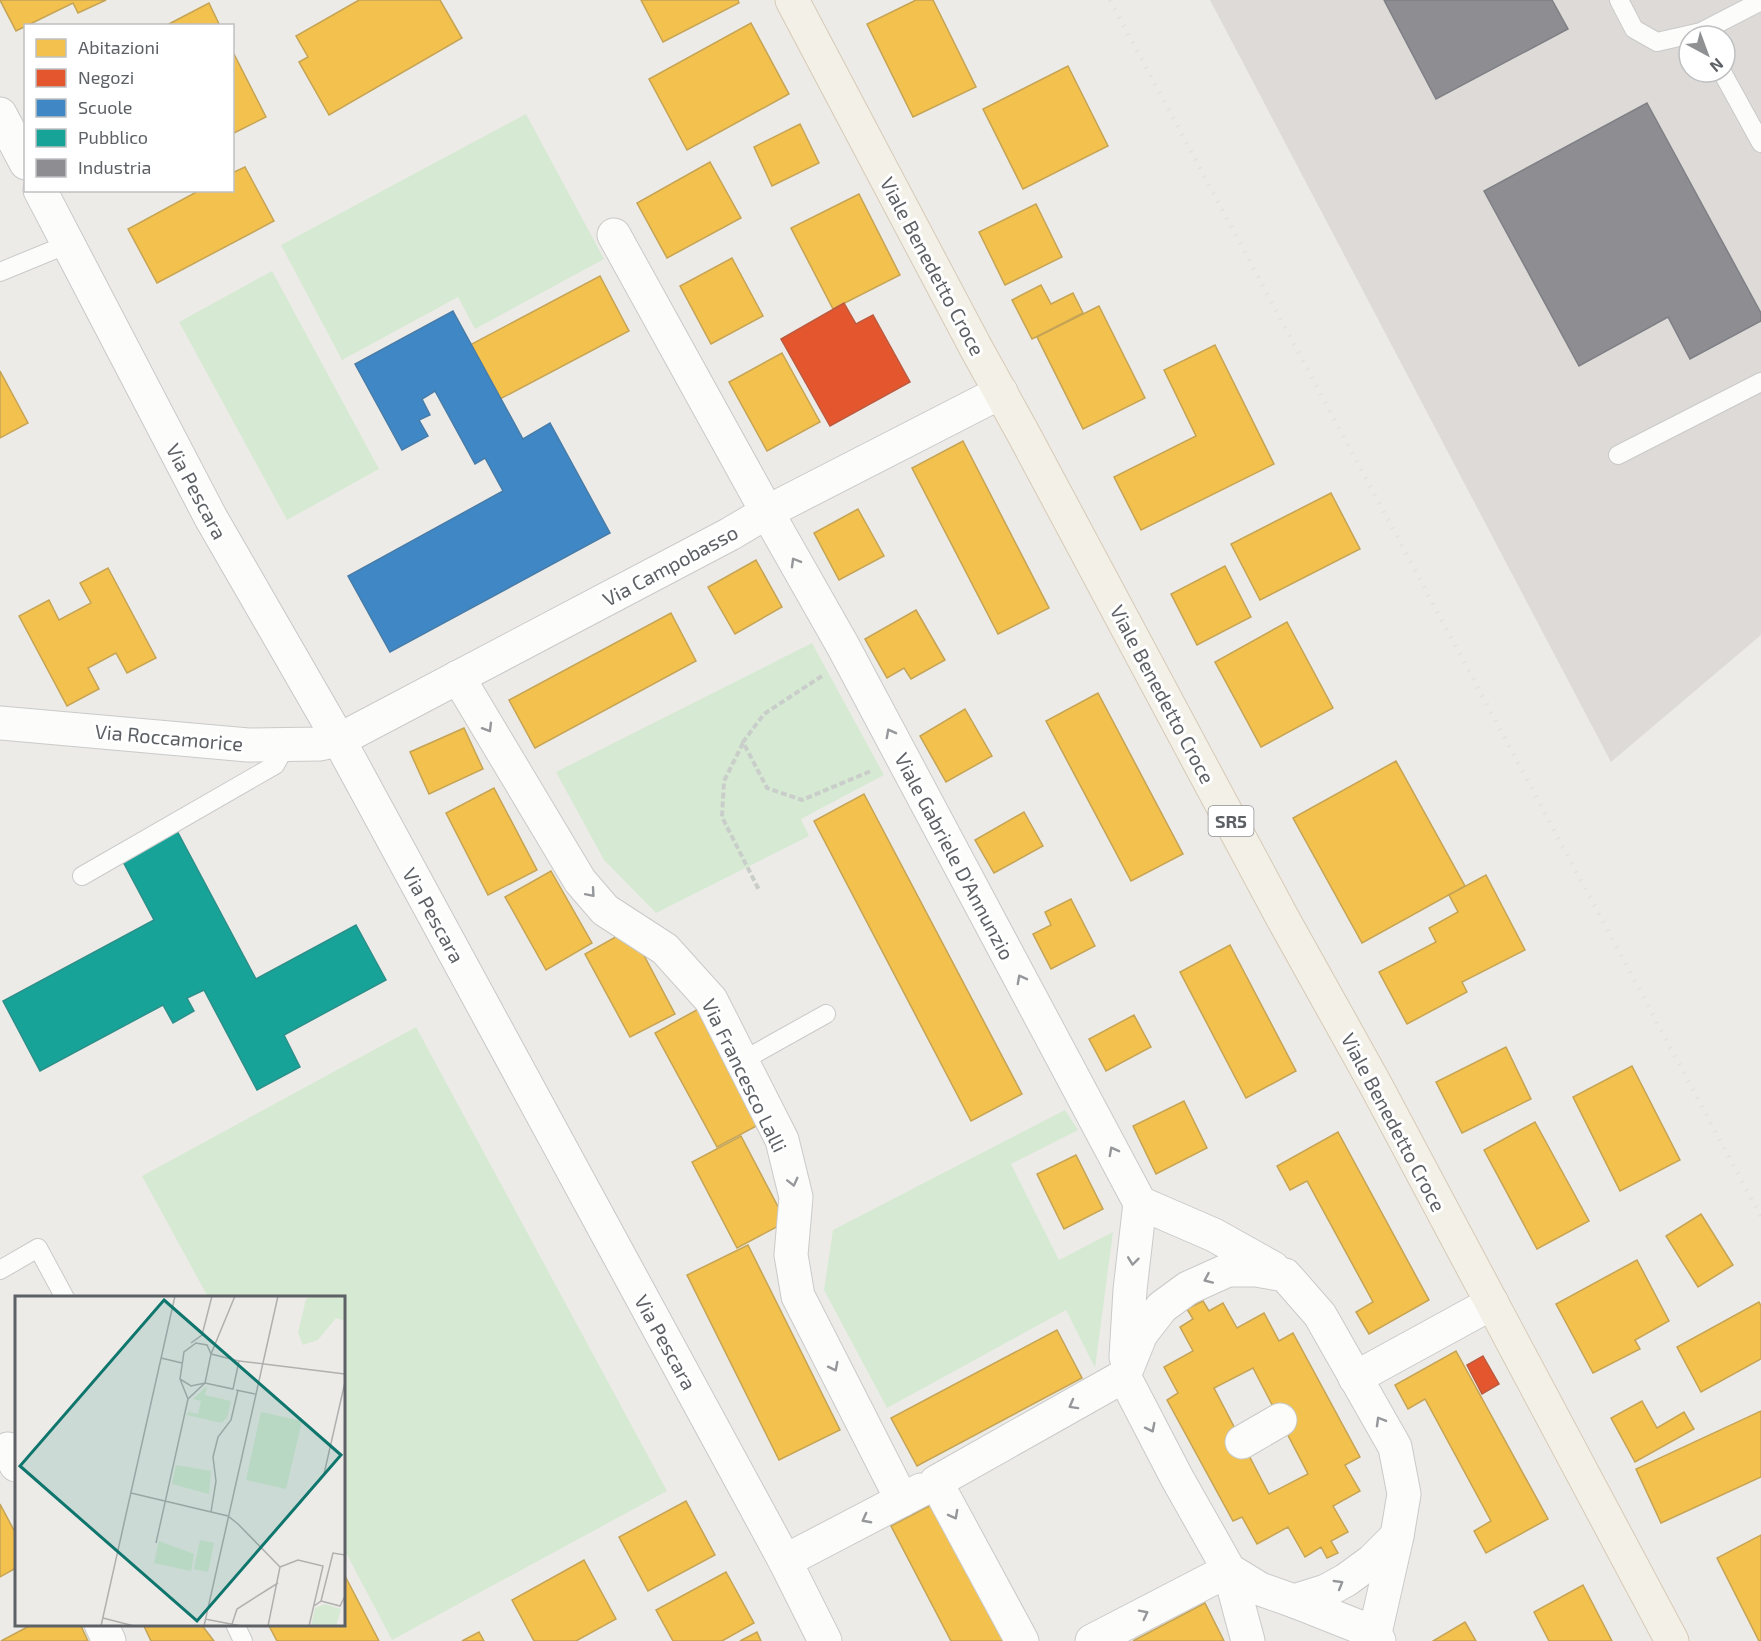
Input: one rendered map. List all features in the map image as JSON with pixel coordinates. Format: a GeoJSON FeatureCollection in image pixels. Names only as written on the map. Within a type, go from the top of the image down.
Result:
{"type":"FeatureCollection","features":[{"type":"Feature","properties":{"kind":"main road","name":"Viale Benedetto Croce"},"geometry":{"type":"LineString","coordinates":[[792,0],[1672,1641]]}},
{"type":"Feature","properties":{"kind":"street"},"geometry":{"type":"LineString","coordinates":[[0,114],[24,159]]}},
{"type":"Feature","properties":{"kind":"street","name":"Via Pescara"},"geometry":{"type":"LineString","coordinates":[[41,192],[211,518],[339,740],[785,1561],[825,1641]]}},
{"type":"Feature","properties":{"kind":"street","name":"Viale Gabriele D'Annunzio"},"geometry":{"type":"LineString","coordinates":[[614,235],[843,646],[1140,1203]]}},
{"type":"Feature","properties":{"kind":"street","name":"Via Campobasso"},"geometry":{"type":"LineString","coordinates":[[339,740],[730,534],[767,512],[1001,392]]}},
{"type":"Feature","properties":{"kind":"street","name":"Via Francesco Lalli"},"geometry":{"type":"LineString","coordinates":[[458,677],[580,881],[605,910],[665,949],[711,1000],[782,1140],[796,1197],[791,1255],[798,1296],[902,1500]]}},
{"type":"Feature","properties":{"kind":"street","name":"Via Roccamorice"},"geometry":{"type":"LineString","coordinates":[[0,723],[248,745],[319,744],[339,740]]}},
{"type":"Feature","properties":{"kind":"street"},"geometry":{"type":"LineString","coordinates":[[1229,1570],[1260,1589],[1294,1601],[1371,1638],[1397,1536],[1404,1494],[1395,1447],[1320,1315],[1285,1275],[1214,1235],[1140,1203],[1130,1290],[1124,1376],[1177,1478],[1229,1570],[1248,1641]]}},
{"type":"Feature","properties":{"kind":"street"},"geometry":{"type":"LineString","coordinates":[[785,1561],[936,1482],[1124,1376],[1141,1334],[1162,1307],[1188,1288],[1228,1270],[1256,1270],[1285,1275]]}},
{"type":"Feature","properties":{"kind":"street"},"geometry":{"type":"LineString","coordinates":[[1355,1378],[1492,1303]]}},
{"type":"Feature","properties":{"kind":"street"},"geometry":{"type":"LineString","coordinates":[[1242,1442],[1280,1420]]}},
{"type":"Feature","properties":{"kind":"street"},"geometry":{"type":"LineString","coordinates":[[936,1482],[1022,1641]]}},
{"type":"Feature","properties":{"kind":"street"},"geometry":{"type":"LineString","coordinates":[[1294,1601],[1326,1591],[1346,1580],[1372,1561],[1397,1536]]}},
{"type":"Feature","properties":{"kind":"street"},"geometry":{"type":"LineString","coordinates":[[1092,1641],[1229,1570]]}},
{"type":"Feature","properties":{"kind":"street"},"geometry":{"type":"LineString","coordinates":[[102,1626],[110,1641]]}},
{"type":"Feature","properties":{"kind":"lane"},"geometry":{"type":"LineString","coordinates":[[1619,0],[1634,29],[1657,42],[1677,38]]}},
{"type":"Feature","properties":{"kind":"lane"},"geometry":{"type":"LineString","coordinates":[[1720,24],[1761,1]]}},
{"type":"Feature","properties":{"kind":"lane"},"geometry":{"type":"LineString","coordinates":[[1729,84],[1761,143]]}},
{"type":"Feature","properties":{"kind":"lane"},"geometry":{"type":"LineString","coordinates":[[0,272],[68,244]]}},
{"type":"Feature","properties":{"kind":"lane"},"geometry":{"type":"LineString","coordinates":[[1618,454],[1761,382]]}},
{"type":"Feature","properties":{"kind":"lane"},"geometry":{"type":"LineString","coordinates":[[82,876],[275,765],[287,744]]}},
{"type":"Feature","properties":{"kind":"lane"},"geometry":{"type":"LineString","coordinates":[[742,1061],[826,1014]]}},
{"type":"Feature","properties":{"kind":"lane"},"geometry":{"type":"LineString","coordinates":[[0,1270],[38,1248],[64,1296]]}},
{"type":"Feature","properties":{"kind":"lane"},"geometry":{"type":"LineString","coordinates":[[236,1626],[243,1641]]}},
{"type":"Feature","properties":{"kind":"path"},"geometry":{"type":"LineString","coordinates":[[759,890],[722,817],[724,781],[743,742],[764,714],[821,678],[843,646]]}},
{"type":"Feature","properties":{"kind":"path"},"geometry":{"type":"LineString","coordinates":[[743,742],[767,788],[802,800],[903,758]]}},
{"type":"Feature","properties":{"kind":"shaded area"},"geometry":{"type":"Polygon","coordinates":[[[1210,0],[1761,0],[1761,635],[1611,762],[1210,0]]]}},
{"type":"Feature","properties":{"kind":"green space"},"geometry":{"type":"Polygon","coordinates":[[[526,114],[604,259],[475,329],[458,297],[342,360],[281,245],[526,114]]]}},
{"type":"Feature","properties":{"kind":"green space"},"geometry":{"type":"Polygon","coordinates":[[[272,271],[379,469],[287,520],[179,322],[272,271]]]}},
{"type":"Feature","properties":{"kind":"green space"},"geometry":{"type":"Polygon","coordinates":[[[812,643],[884,775],[801,819],[809,836],[656,913],[604,860],[556,772],[812,643]]]}},
{"type":"Feature","properties":{"kind":"green space"},"geometry":{"type":"Polygon","coordinates":[[[416,1027],[667,1491],[392,1640],[345,1551],[345,1296],[207,1296],[142,1176],[416,1027]]]}},
{"type":"Feature","properties":{"kind":"green space"},"geometry":{"type":"Polygon","coordinates":[[[1065,1110],[1078,1130],[1011,1164],[1059,1260],[1113,1232],[1095,1368],[1066,1310],[887,1408],[824,1290],[833,1230],[1065,1110]]]}},
{"type":"Feature","properties":{"kind":"building: Abitazioni"},"geometry":{"type":"Polygon","coordinates":[[[0,0],[106,0],[78,13],[73,3],[30,24],[24,24],[24,27],[16,31],[0,0]]]}},
{"type":"Feature","properties":{"kind":"building: Abitazioni"},"geometry":{"type":"Polygon","coordinates":[[[359,0],[440,0],[462,38],[329,115],[299,62],[308,57],[296,36],[359,0]]]}},
{"type":"Feature","properties":{"kind":"building: Abitazioni"},"geometry":{"type":"Polygon","coordinates":[[[641,0],[738,0],[739,3],[663,42],[641,0]]]}},
{"type":"Feature","properties":{"kind":"building: Abitazioni"},"geometry":{"type":"Polygon","coordinates":[[[916,0],[933,0],[976,87],[913,117],[867,24],[916,0]]]}},
{"type":"Feature","properties":{"kind":"building: Abitazioni"},"geometry":{"type":"Polygon","coordinates":[[[209,3],[219,24],[169,24],[209,3]]]}},
{"type":"Feature","properties":{"kind":"building: Abitazioni"},"geometry":{"type":"Polygon","coordinates":[[[751,23],[789,94],[687,150],[649,79],[751,23]]]}},
{"type":"Feature","properties":{"kind":"building: Abitazioni"},"geometry":{"type":"Polygon","coordinates":[[[234,54],[266,117],[234,133],[234,54]]]}},
{"type":"Feature","properties":{"kind":"building: Abitazioni"},"geometry":{"type":"Polygon","coordinates":[[[1068,66],[1108,146],[1023,189],[983,109],[1068,66]]]}},
{"type":"Feature","properties":{"kind":"building: Abitazioni"},"geometry":{"type":"Polygon","coordinates":[[[800,124],[819,163],[772,186],[754,147],[800,124]]]}},
{"type":"Feature","properties":{"kind":"building: Abitazioni"},"geometry":{"type":"Polygon","coordinates":[[[710,162],[741,218],[667,258],[637,203],[710,162]]]}},
{"type":"Feature","properties":{"kind":"building: Abitazioni"},"geometry":{"type":"Polygon","coordinates":[[[245,167],[274,221],[157,283],[128,229],[196,192],[234,192],[234,172],[245,167]]]}},
{"type":"Feature","properties":{"kind":"building: Abitazioni"},"geometry":{"type":"Polygon","coordinates":[[[859,194],[900,275],[833,309],[791,228],[859,194]]]}},
{"type":"Feature","properties":{"kind":"building: Abitazioni"},"geometry":{"type":"Polygon","coordinates":[[[1036,204],[1062,257],[1005,285],[979,232],[1036,204]]]}},
{"type":"Feature","properties":{"kind":"building: Abitazioni"},"geometry":{"type":"Polygon","coordinates":[[[732,258],[763,316],[711,344],[680,286],[732,258]]]}},
{"type":"Feature","properties":{"kind":"building: Abitazioni"},"geometry":{"type":"Polygon","coordinates":[[[600,276],[629,331],[500,399],[470,345],[600,276]]]}},
{"type":"Feature","properties":{"kind":"building: Abitazioni"},"geometry":{"type":"Polygon","coordinates":[[[1041,285],[1051,304],[1073,293],[1083,313],[1032,339],[1012,300],[1041,285]]]}},
{"type":"Feature","properties":{"kind":"building: Abitazioni"},"geometry":{"type":"Polygon","coordinates":[[[1099,306],[1145,398],[1083,429],[1037,337],[1099,306]]]}},
{"type":"Feature","properties":{"kind":"building: Abitazioni"},"geometry":{"type":"Polygon","coordinates":[[[1215,345],[1274,464],[1141,530],[1114,477],[1196,436],[1164,370],[1215,345]]]}},
{"type":"Feature","properties":{"kind":"building: Abitazioni"},"geometry":{"type":"Polygon","coordinates":[[[782,353],[820,422],[767,451],[729,382],[782,353]]]}},
{"type":"Feature","properties":{"kind":"building: Abitazioni"},"geometry":{"type":"Polygon","coordinates":[[[0,371],[28,423],[0,438],[0,371]]]}},
{"type":"Feature","properties":{"kind":"building: Abitazioni"},"geometry":{"type":"Polygon","coordinates":[[[963,441],[1049,608],[998,634],[912,468],[963,441]]]}},
{"type":"Feature","properties":{"kind":"building: Abitazioni"},"geometry":{"type":"Polygon","coordinates":[[[1331,493],[1360,549],[1260,600],[1231,544],[1331,493]]]}},
{"type":"Feature","properties":{"kind":"building: Abitazioni"},"geometry":{"type":"Polygon","coordinates":[[[858,509],[884,556],[839,580],[814,533],[858,509]]]}},
{"type":"Feature","properties":{"kind":"building: Abitazioni"},"geometry":{"type":"Polygon","coordinates":[[[756,560],[782,607],[735,634],[708,587],[756,560]]]}},
{"type":"Feature","properties":{"kind":"building: Abitazioni"},"geometry":{"type":"Polygon","coordinates":[[[1225,566],[1251,617],[1197,645],[1171,594],[1225,566]]]}},
{"type":"Feature","properties":{"kind":"building: Abitazioni"},"geometry":{"type":"Polygon","coordinates":[[[108,568],[156,658],[127,673],[116,653],[88,668],[99,689],[67,706],[19,616],[49,600],[59,620],[91,603],[80,583],[108,568]]]}},
{"type":"Feature","properties":{"kind":"building: Abitazioni"},"geometry":{"type":"Polygon","coordinates":[[[916,610],[945,660],[911,679],[904,668],[887,678],[865,639],[916,610]]]}},
{"type":"Feature","properties":{"kind":"building: Abitazioni"},"geometry":{"type":"Polygon","coordinates":[[[671,613],[696,661],[535,748],[509,700],[671,613]]]}},
{"type":"Feature","properties":{"kind":"building: Abitazioni"},"geometry":{"type":"Polygon","coordinates":[[[1287,622],[1333,708],[1261,747],[1215,662],[1287,622]]]}},
{"type":"Feature","properties":{"kind":"building: Abitazioni"},"geometry":{"type":"Polygon","coordinates":[[[1098,693],[1183,854],[1131,881],[1046,721],[1098,693]]]}},
{"type":"Feature","properties":{"kind":"building: Abitazioni"},"geometry":{"type":"Polygon","coordinates":[[[965,709],[992,756],[946,782],[920,736],[965,709]]]}},
{"type":"Feature","properties":{"kind":"building: Abitazioni"},"geometry":{"type":"Polygon","coordinates":[[[464,728],[483,769],[429,794],[410,752],[464,728]]]}},
{"type":"Feature","properties":{"kind":"building: Abitazioni"},"geometry":{"type":"Polygon","coordinates":[[[1396,761],[1465,886],[1362,943],[1293,818],[1396,761]]]}},
{"type":"Feature","properties":{"kind":"building: Abitazioni"},"geometry":{"type":"Polygon","coordinates":[[[494,788],[537,870],[488,895],[446,813],[494,788]]]}},
{"type":"Feature","properties":{"kind":"building: Abitazioni"},"geometry":{"type":"Polygon","coordinates":[[[864,794],[1022,1094],[971,1121],[814,821],[864,794]]]}},
{"type":"Feature","properties":{"kind":"building: Abitazioni"},"geometry":{"type":"Polygon","coordinates":[[[1024,812],[1043,846],[994,873],[975,840],[1024,812]]]}},
{"type":"Feature","properties":{"kind":"building: Abitazioni"},"geometry":{"type":"Polygon","coordinates":[[[551,871],[592,943],[546,970],[505,897],[551,871]]]}},
{"type":"Feature","properties":{"kind":"building: Abitazioni"},"geometry":{"type":"Polygon","coordinates":[[[1486,875],[1525,950],[1462,982],[1467,992],[1407,1024],[1379,972],[1436,942],[1429,928],[1458,912],[1449,895],[1486,875]]]}},
{"type":"Feature","properties":{"kind":"building: Abitazioni"},"geometry":{"type":"Polygon","coordinates":[[[1071,899],[1095,946],[1051,969],[1033,934],[1051,925],[1045,912],[1071,899]]]}},
{"type":"Feature","properties":{"kind":"building: Abitazioni"},"geometry":{"type":"Polygon","coordinates":[[[630,929],[675,1014],[630,1037],[585,954],[630,929]]]}},
{"type":"Feature","properties":{"kind":"building: Abitazioni"},"geometry":{"type":"Polygon","coordinates":[[[1230,945],[1296,1071],[1246,1098],[1180,972],[1230,945]]]}},
{"type":"Feature","properties":{"kind":"building: Abitazioni"},"geometry":{"type":"Polygon","coordinates":[[[702,1007],[764,1122],[717,1147],[655,1033],[702,1007]]]}},
{"type":"Feature","properties":{"kind":"building: Abitazioni"},"geometry":{"type":"Polygon","coordinates":[[[1134,1015],[1151,1047],[1106,1071],[1089,1039],[1134,1015]]]}},
{"type":"Feature","properties":{"kind":"building: Abitazioni"},"geometry":{"type":"Polygon","coordinates":[[[1506,1047],[1531,1099],[1462,1133],[1436,1082],[1506,1047]]]}},
{"type":"Feature","properties":{"kind":"building: Abitazioni"},"geometry":{"type":"Polygon","coordinates":[[[1632,1066],[1680,1160],[1620,1191],[1573,1097],[1632,1066]]]}},
{"type":"Feature","properties":{"kind":"building: Abitazioni"},"geometry":{"type":"Polygon","coordinates":[[[1184,1101],[1207,1148],[1156,1174],[1133,1126],[1184,1101]]]}},
{"type":"Feature","properties":{"kind":"building: Abitazioni"},"geometry":{"type":"Polygon","coordinates":[[[1535,1122],[1589,1221],[1537,1249],[1484,1150],[1535,1122]]]}},
{"type":"Feature","properties":{"kind":"building: Abitazioni"},"geometry":{"type":"Polygon","coordinates":[[[1338,1132],[1429,1300],[1369,1334],[1356,1312],[1373,1302],[1307,1181],[1290,1190],[1277,1166],[1338,1132]]]}},
{"type":"Feature","properties":{"kind":"building: Abitazioni"},"geometry":{"type":"Polygon","coordinates":[[[741,1136],[786,1222],[737,1248],[692,1162],[741,1136]]]}},
{"type":"Feature","properties":{"kind":"building: Abitazioni"},"geometry":{"type":"Polygon","coordinates":[[[1076,1155],[1103,1209],[1064,1229],[1037,1174],[1076,1155]]]}},
{"type":"Feature","properties":{"kind":"building: Abitazioni"},"geometry":{"type":"Polygon","coordinates":[[[1701,1214],[1733,1265],[1698,1287],[1666,1236],[1701,1214]]]}},
{"type":"Feature","properties":{"kind":"building: Abitazioni"},"geometry":{"type":"Polygon","coordinates":[[[748,1245],[840,1430],[779,1460],[687,1275],[748,1245]]]}},
{"type":"Feature","properties":{"kind":"building: Abitazioni"},"geometry":{"type":"Polygon","coordinates":[[[1637,1260],[1669,1321],[1635,1340],[1640,1349],[1593,1373],[1556,1304],[1637,1260]]]}},
{"type":"Feature","properties":{"kind":"building: Abitazioni"},"geometry":{"type":"Polygon","coordinates":[[[1203,1301],[1209,1311],[1223,1303],[1237,1328],[1264,1313],[1279,1341],[1293,1333],[1360,1457],[1345,1465],[1360,1491],[1333,1506],[1348,1532],[1331,1541],[1338,1553],[1327,1558],[1321,1547],[1305,1557],[1288,1527],[1257,1544],[1242,1517],[1233,1521],[1167,1400],[1178,1393],[1164,1367],[1193,1351],[1180,1327],[1193,1319],[1187,1309],[1203,1301]],[[1253,1368],[1214,1388],[1269,1494],[1308,1474],[1253,1368]]]}},
{"type":"Feature","properties":{"kind":"building: Abitazioni"},"geometry":{"type":"Polygon","coordinates":[[[1759,1302],[1761,1306],[1761,1359],[1701,1392],[1677,1347],[1759,1302]]]}},
{"type":"Feature","properties":{"kind":"building: Abitazioni"},"geometry":{"type":"Polygon","coordinates":[[[1057,1330],[1082,1378],[917,1466],[891,1418],[1057,1330]]]}},
{"type":"Feature","properties":{"kind":"building: Abitazioni"},"geometry":{"type":"Polygon","coordinates":[[[1456,1351],[1548,1519],[1486,1553],[1474,1531],[1491,1521],[1425,1399],[1408,1409],[1395,1385],[1456,1351]]]}},
{"type":"Feature","properties":{"kind":"building: Abitazioni"},"geometry":{"type":"Polygon","coordinates":[[[1642,1401],[1657,1428],[1684,1412],[1694,1429],[1635,1462],[1611,1418],[1642,1401]]]}},
{"type":"Feature","properties":{"kind":"building: Abitazioni"},"geometry":{"type":"Polygon","coordinates":[[[1761,1411],[1761,1477],[1661,1523],[1636,1469],[1761,1411]]]}},
{"type":"Feature","properties":{"kind":"building: Abitazioni"},"geometry":{"type":"Polygon","coordinates":[[[686,1501],[715,1555],[648,1591],[619,1537],[686,1501]]]}},
{"type":"Feature","properties":{"kind":"building: Abitazioni"},"geometry":{"type":"Polygon","coordinates":[[[0,1504],[15,1532],[15,1569],[0,1577],[0,1504]]]}},
{"type":"Feature","properties":{"kind":"building: Abitazioni"},"geometry":{"type":"Polygon","coordinates":[[[933,1504],[1004,1641],[951,1641],[891,1526],[933,1504]]]}},
{"type":"Feature","properties":{"kind":"building: Abitazioni"},"geometry":{"type":"Polygon","coordinates":[[[1761,1535],[1761,1641],[1759,1641],[1717,1558],[1761,1535]]]}},
{"type":"Feature","properties":{"kind":"building: Abitazioni"},"geometry":{"type":"Polygon","coordinates":[[[584,1560],[616,1619],[576,1641],[534,1641],[512,1600],[584,1560]]]}},
{"type":"Feature","properties":{"kind":"building: Abitazioni"},"geometry":{"type":"Polygon","coordinates":[[[726,1572],[754,1623],[722,1641],[673,1641],[656,1610],[726,1572]]]}},
{"type":"Feature","properties":{"kind":"building: Abitazioni"},"geometry":{"type":"Polygon","coordinates":[[[345,1576],[379,1641],[277,1641],[269,1626],[345,1626],[345,1576]]]}},
{"type":"Feature","properties":{"kind":"building: Abitazioni"},"geometry":{"type":"Polygon","coordinates":[[[1583,1585],[1612,1641],[1549,1641],[1534,1612],[1583,1585]]]}},
{"type":"Feature","properties":{"kind":"building: Abitazioni"},"geometry":{"type":"Polygon","coordinates":[[[1205,1603],[1224,1641],[1133,1641],[1205,1603]]]}},
{"type":"Feature","properties":{"kind":"building: Abitazioni"},"geometry":{"type":"Polygon","coordinates":[[[1465,1622],[1476,1641],[1433,1641],[1465,1622]]]}},
{"type":"Feature","properties":{"kind":"building: Abitazioni"},"geometry":{"type":"Polygon","coordinates":[[[29,1626],[81,1626],[88,1641],[1,1641],[29,1626]]]}},
{"type":"Feature","properties":{"kind":"building: Abitazioni"},"geometry":{"type":"Polygon","coordinates":[[[144,1626],[203,1626],[214,1641],[151,1641],[144,1626]]]}},
{"type":"Feature","properties":{"kind":"building: Abitazioni"},"geometry":{"type":"Polygon","coordinates":[[[479,1632],[484,1641],[462,1641],[479,1632]]]}},
{"type":"Feature","properties":{"kind":"building: Abitazioni"},"geometry":{"type":"Polygon","coordinates":[[[757,1632],[761,1641],[740,1641],[757,1632]]]}},
{"type":"Feature","properties":{"kind":"building: Negozi"},"geometry":{"type":"Polygon","coordinates":[[[844,303],[856,324],[873,315],[910,382],[830,426],[781,339],[844,303]]]}},
{"type":"Feature","properties":{"kind":"building: Negozi"},"geometry":{"type":"Polygon","coordinates":[[[1483,1356],[1499,1384],[1482,1394],[1467,1365],[1483,1356]]]}},
{"type":"Feature","properties":{"kind":"building: Scuole"},"geometry":{"type":"Polygon","coordinates":[[[453,311],[523,439],[550,423],[610,533],[390,652],[348,576],[503,491],[485,458],[475,464],[435,391],[422,399],[430,415],[419,420],[428,436],[402,450],[355,364],[453,311]]]}},
{"type":"Feature","properties":{"kind":"building: Pubblico"},"geometry":{"type":"Polygon","coordinates":[[[175,827],[256,979],[356,925],[386,980],[284,1035],[300,1067],[257,1090],[204,990],[187,998],[194,1011],[173,1023],[163,1005],[40,1071],[3,1001],[154,920],[120,856],[175,827]]]}},
{"type":"Feature","properties":{"kind":"building: Industria"},"geometry":{"type":"Polygon","coordinates":[[[1384,0],[1552,0],[1568,29],[1436,99],[1384,0]]]}},
{"type":"Feature","properties":{"kind":"building: Industria"},"geometry":{"type":"Polygon","coordinates":[[[1647,103],[1761,313],[1761,321],[1690,359],[1668,317],[1579,366],[1484,191],[1647,103]]]}},
{"type":"Feature","properties":{"kind":"railway"},"geometry":{"type":"LineString","coordinates":[[1110,0],[1761,1217]]}}]}
